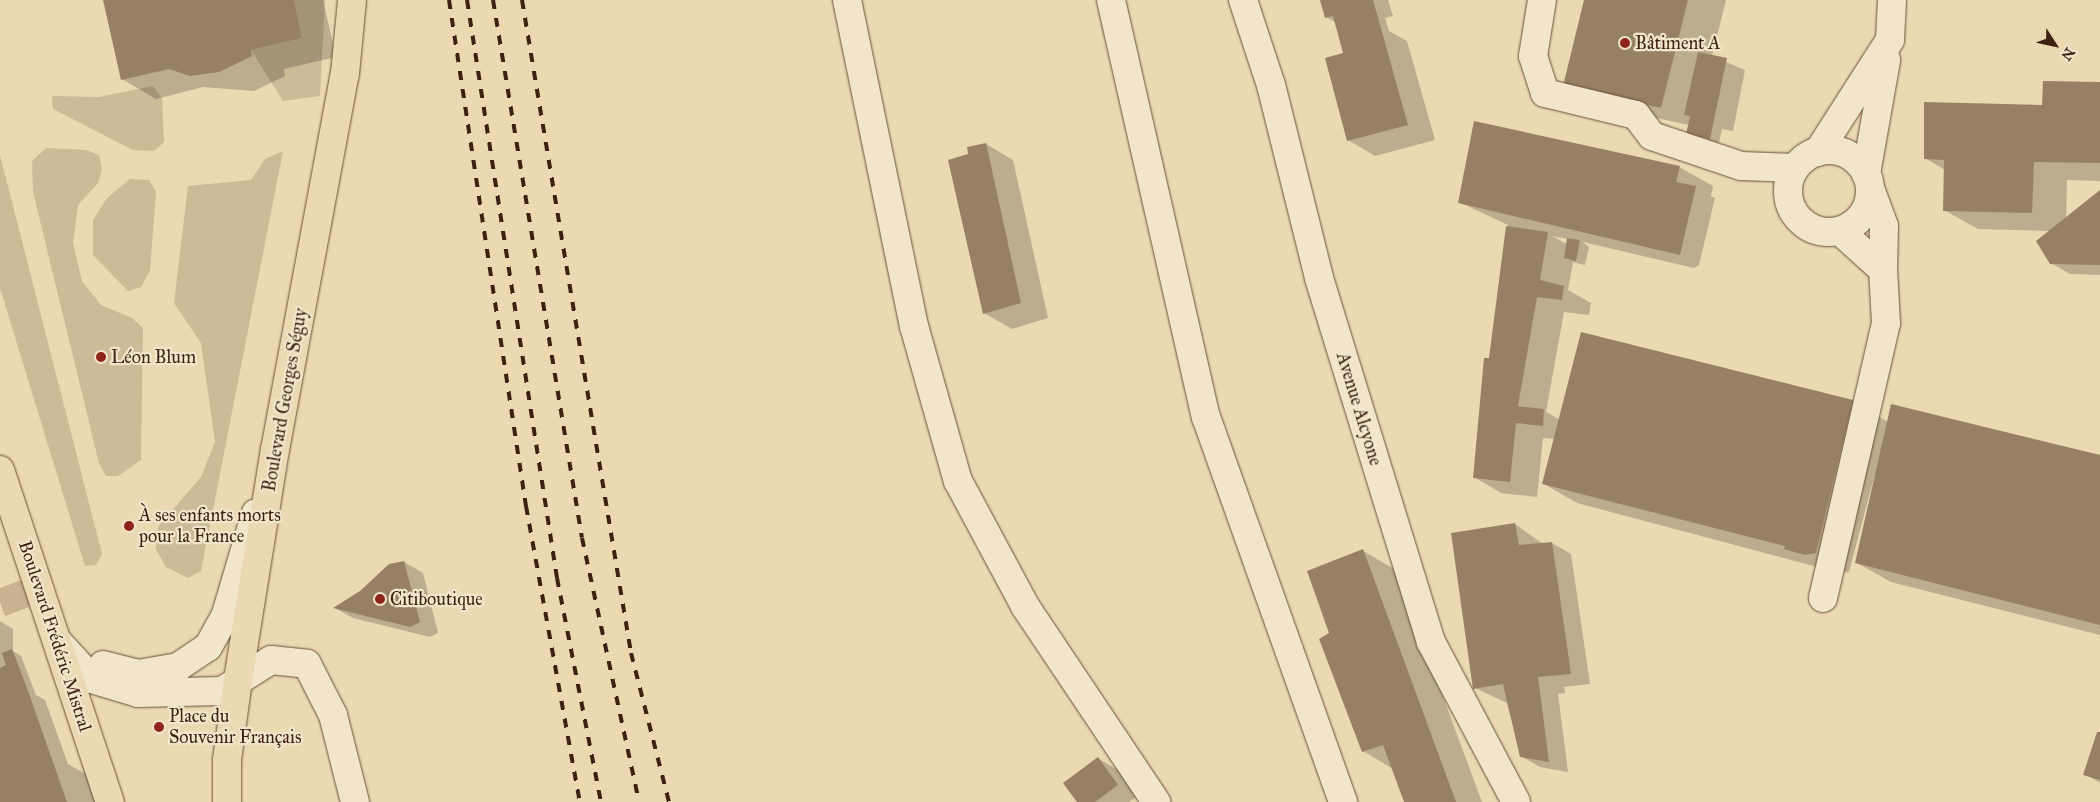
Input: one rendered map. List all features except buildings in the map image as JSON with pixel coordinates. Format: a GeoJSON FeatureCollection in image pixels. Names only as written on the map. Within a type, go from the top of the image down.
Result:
{"type":"FeatureCollection","features":[{"type":"Feature","properties":{"kind":"main road","name":"Boulevard Georges Séguy"},"geometry":{"type":"LineString","coordinates":[[227,802],[227,760],[238,680],[275,450],[345,74],[352,0]]}},
{"type":"Feature","properties":{"kind":"main road","name":"Boulevard Frédéric Mistral"},"geometry":{"type":"LineString","coordinates":[[0,470],[110,802]]}},
{"type":"Feature","properties":{"kind":"street"},"geometry":{"type":"LineString","coordinates":[[847,0],[914,326],[958,481],[1025,606],[1156,802]]}},
{"type":"Feature","properties":{"kind":"street"},"geometry":{"type":"LineString","coordinates":[[1111,0],[1206,417],[1343,802]]}},
{"type":"Feature","properties":{"kind":"street","name":"Avenue Alcyone"},"geometry":{"type":"LineString","coordinates":[[1243,0],[1271,85],[1319,278],[1431,642],[1516,802]]}},
{"type":"Feature","properties":{"kind":"street"},"geometry":{"type":"LineString","coordinates":[[1542,0],[1533,56],[1545,93],[1636,115],[1652,136],[1741,166],[1795,168]]}},
{"type":"Feature","properties":{"kind":"street"},"geometry":{"type":"LineString","coordinates":[[1840,231],[1862,215],[1890,40],[1892,0]]}},
{"type":"Feature","properties":{"kind":"street"},"geometry":{"type":"LineString","coordinates":[[1792,209],[1789,181],[1795,168],[1818,152],[1890,40]]}},
{"type":"Feature","properties":{"kind":"street"},"geometry":{"type":"LineString","coordinates":[[1818,152],[1846,154],[1868,181],[1884,226],[1882,270],[1886,323],[1824,598]]}},
{"type":"Feature","properties":{"kind":"street"},"geometry":{"type":"LineString","coordinates":[[1741,166],[1792,209],[1812,229],[1840,231],[1882,270]]}},
{"type":"Feature","properties":{"kind":"street"},"geometry":{"type":"LineString","coordinates":[[58,642],[90,662],[138,674],[178,667],[208,647],[226,614],[275,450]]}},
{"type":"Feature","properties":{"kind":"street"},"geometry":{"type":"LineString","coordinates":[[58,642],[92,679],[138,693],[222,691],[271,660],[307,664],[334,715],[355,802]]}},
{"type":"Feature","properties":{"kind":"shaded area"},"geometry":{"type":"Polygon","coordinates":[[[294,0],[325,0],[320,96],[283,101],[251,50],[302,38],[294,0]]]}},
{"type":"Feature","properties":{"kind":"shaded area"},"geometry":{"type":"Polygon","coordinates":[[[153,86],[162,98],[164,142],[154,151],[133,150],[53,109],[52,96],[99,97],[153,86]]]}},
{"type":"Feature","properties":{"kind":"shaded area"},"geometry":{"type":"Polygon","coordinates":[[[46,148],[86,150],[99,155],[102,169],[98,183],[78,205],[73,243],[82,281],[101,305],[132,318],[143,328],[141,460],[118,476],[106,476],[99,463],[33,192],[32,161],[46,148]]]}},
{"type":"Feature","properties":{"kind":"shaded area"},"geometry":{"type":"Polygon","coordinates":[[[283,151],[201,571],[188,578],[166,567],[156,549],[158,527],[201,477],[215,442],[201,343],[174,303],[188,186],[251,180],[265,159],[283,151]]]}},
{"type":"Feature","properties":{"kind":"shaded area"},"geometry":{"type":"Polygon","coordinates":[[[0,155],[102,554],[96,565],[85,566],[0,288],[0,155]]]}},
{"type":"Feature","properties":{"kind":"shaded area"},"geometry":{"type":"Polygon","coordinates":[[[130,179],[149,180],[156,192],[150,271],[141,287],[128,291],[93,255],[93,220],[107,198],[130,179]]]}},
{"type":"Feature","properties":{"kind":"tunnel"},"geometry":{"type":"LineString","coordinates":[[0,603],[40,588]]}},
{"type":"Feature","properties":{"kind":"railway"},"geometry":{"type":"LineString","coordinates":[[449,0],[526,506],[580,802]]}},
{"type":"Feature","properties":{"kind":"railway"},"geometry":{"type":"LineString","coordinates":[[467,0],[557,578],[601,802]]}},
{"type":"Feature","properties":{"kind":"railway"},"geometry":{"type":"LineString","coordinates":[[493,0],[582,538],[639,802]]}},
{"type":"Feature","properties":{"kind":"railway"},"geometry":{"type":"LineString","coordinates":[[522,0],[631,653],[669,802]]}},
{"type":"Feature","properties":{"kind":"place","name":"Bâtiment A"},"geometry":{"type":"Point","coordinates":[1625,43]}},
{"type":"Feature","properties":{"kind":"place","name":"Léon Blum"},"geometry":{"type":"Point","coordinates":[101,357]}},
{"type":"Feature","properties":{"kind":"place","name":"À ses enfants morts pour la France"},"geometry":{"type":"Point","coordinates":[129,526]}},
{"type":"Feature","properties":{"kind":"place","name":"Citiboutique"},"geometry":{"type":"Point","coordinates":[380,599]}},
{"type":"Feature","properties":{"kind":"place","name":"Place du Souvenir Français"},"geometry":{"type":"Point","coordinates":[159,727]}}]}
